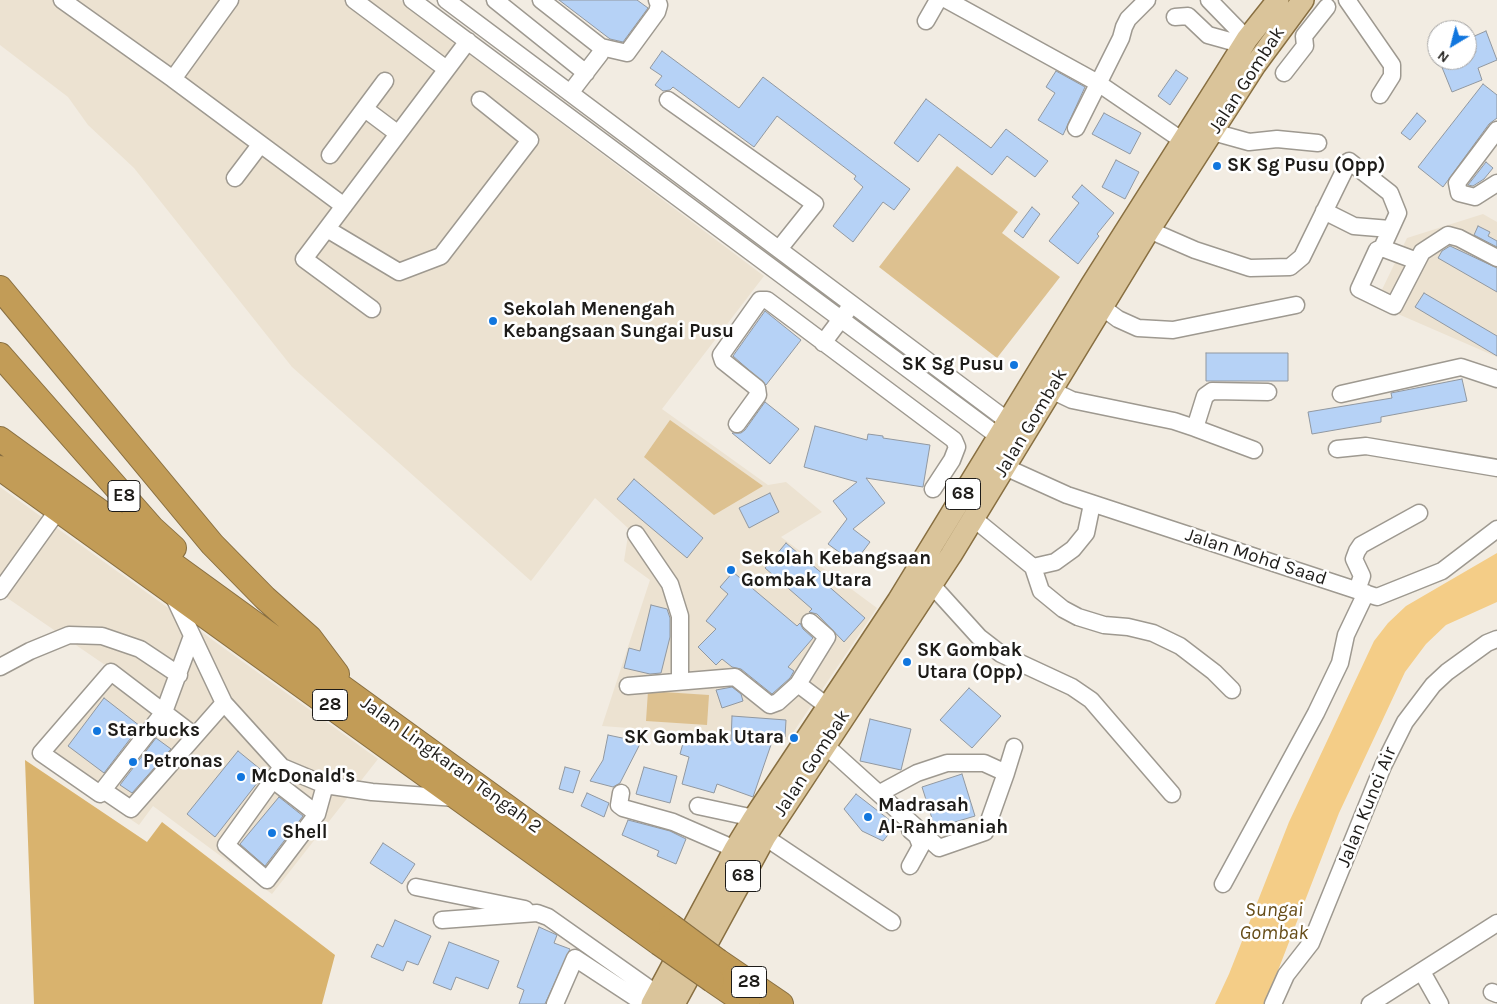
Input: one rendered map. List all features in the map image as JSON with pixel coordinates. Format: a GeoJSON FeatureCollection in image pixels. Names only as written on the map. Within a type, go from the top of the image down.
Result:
{"type":"FeatureCollection","features":[{"type":"Feature","properties":{"kind":"highway"},"geometry":{"type":"LineString","coordinates":[[0,288],[212,544],[265,598],[310,638],[352,693]]}},
{"type":"Feature","properties":{"kind":"highway","name":"E8"},"geometry":{"type":"LineString","coordinates":[[0,355],[152,528],[260,626]]}},
{"type":"Feature","properties":{"kind":"highway","name":"Jalan Lingkaran Tengah 2"},"geometry":{"type":"LineString","coordinates":[[0,439],[352,693],[665,934],[715,970],[781,1004]]}},
{"type":"Feature","properties":{"kind":"highway","name":"Jalan Lingkaran Tengah 2"},"geometry":{"type":"LineString","coordinates":[[0,468],[458,798],[665,934]]}},
{"type":"Feature","properties":{"kind":"highway","name":"Jalan Lingkaran Tengah 2"},"geometry":{"type":"LineString","coordinates":[[715,970],[747,1004]]}},
{"type":"Feature","properties":{"kind":"main road","name":"Jalan Gombak"},"geometry":{"type":"LineString","coordinates":[[657,1001],[735,849],[754,818],[898,601],[1003,428],[1245,42],[1278,0]]}},
{"type":"Feature","properties":{"kind":"main road","name":"Jalan Gombak"},"geometry":{"type":"LineString","coordinates":[[657,1001],[931,584],[1005,467],[1149,230],[1255,65],[1303,0]]}},
{"type":"Feature","properties":{"kind":"street"},"geometry":{"type":"LineString","coordinates":[[62,0],[173,79],[344,206]]}},
{"type":"Feature","properties":{"kind":"street"},"geometry":{"type":"LineString","coordinates":[[173,79],[230,0]]}},
{"type":"Feature","properties":{"kind":"street"},"geometry":{"type":"LineString","coordinates":[[354,0],[446,68]]}},
{"type":"Feature","properties":{"kind":"street"},"geometry":{"type":"LineString","coordinates":[[412,0],[841,318],[1003,428]]}},
{"type":"Feature","properties":{"kind":"street"},"geometry":{"type":"LineString","coordinates":[[446,0],[852,304],[1003,428]]}},
{"type":"Feature","properties":{"kind":"street"},"geometry":{"type":"LineString","coordinates":[[495,0],[586,73]]}},
{"type":"Feature","properties":{"kind":"street"},"geometry":{"type":"LineString","coordinates":[[541,0],[601,47],[627,52],[657,12],[659,5],[657,0]]}},
{"type":"Feature","properties":{"kind":"street"},"geometry":{"type":"LineString","coordinates":[[926,20],[938,0]]}},
{"type":"Feature","properties":{"kind":"street"},"geometry":{"type":"LineString","coordinates":[[947,0],[1098,83],[1183,141]]}},
{"type":"Feature","properties":{"kind":"street"},"geometry":{"type":"LineString","coordinates":[[1076,128],[1128,19],[1147,0]]}},
{"type":"Feature","properties":{"kind":"street"},"geometry":{"type":"LineString","coordinates":[[1209,0],[1245,42]]}},
{"type":"Feature","properties":{"kind":"street"},"geometry":{"type":"LineString","coordinates":[[1284,73],[1305,46],[1304,36],[1322,4],[1347,2],[1392,65],[1392,76],[1380,95]]}},
{"type":"Feature","properties":{"kind":"street"},"geometry":{"type":"LineString","coordinates":[[1175,17],[1188,16],[1208,35],[1245,42]]}},
{"type":"Feature","properties":{"kind":"street"},"geometry":{"type":"LineString","coordinates":[[372,309],[304,259],[468,41]]}},
{"type":"Feature","properties":{"kind":"street"},"geometry":{"type":"LineString","coordinates":[[570,93],[600,54],[601,47]]}},
{"type":"Feature","properties":{"kind":"street"},"geometry":{"type":"LineString","coordinates":[[330,155],[384,81]]}},
{"type":"Feature","properties":{"kind":"street"},"geometry":{"type":"LineString","coordinates":[[327,228],[400,272],[441,256],[530,140],[480,100]]}},
{"type":"Feature","properties":{"kind":"street"},"geometry":{"type":"LineString","coordinates":[[668,100],[816,204],[779,250]]}},
{"type":"Feature","properties":{"kind":"street"},"geometry":{"type":"LineString","coordinates":[[364,109],[397,133]]}},
{"type":"Feature","properties":{"kind":"street"},"geometry":{"type":"LineString","coordinates":[[1497,130],[1457,183],[1459,193],[1475,197],[1497,183]]}},
{"type":"Feature","properties":{"kind":"street"},"geometry":{"type":"LineString","coordinates":[[1213,132],[1249,142],[1277,139],[1318,143]]}},
{"type":"Feature","properties":{"kind":"street"},"geometry":{"type":"LineString","coordinates":[[235,178],[260,145]]}},
{"type":"Feature","properties":{"kind":"street"},"geometry":{"type":"LineString","coordinates":[[639,169],[651,154]]}},
{"type":"Feature","properties":{"kind":"street"},"geometry":{"type":"LineString","coordinates":[[1149,230],[1195,250],[1250,268],[1290,267],[1302,257],[1348,161],[1390,193],[1398,213],[1382,248],[1377,250],[1359,289],[1394,306],[1422,252],[1448,235],[1459,238],[1497,258]]}},
{"type":"Feature","properties":{"kind":"street"},"geometry":{"type":"LineString","coordinates":[[1324,212],[1354,226],[1390,229]]}},
{"type":"Feature","properties":{"kind":"street"},"geometry":{"type":"LineString","coordinates":[[1382,248],[1417,262]]}},
{"type":"Feature","properties":{"kind":"street"},"geometry":{"type":"LineString","coordinates":[[738,424],[758,395],[757,388],[723,361],[721,354],[760,300],[767,300],[954,440],[957,448],[952,460],[933,489]]}},
{"type":"Feature","properties":{"kind":"street"},"geometry":{"type":"LineString","coordinates":[[823,343],[852,304]]}},
{"type":"Feature","properties":{"kind":"street"},"geometry":{"type":"LineString","coordinates":[[1102,307],[1118,319],[1138,328],[1173,330],[1296,305]]}},
{"type":"Feature","properties":{"kind":"street"},"geometry":{"type":"LineString","coordinates":[[1341,394],[1461,368],[1497,379]]}},
{"type":"Feature","properties":{"kind":"street"},"geometry":{"type":"LineString","coordinates":[[1051,390],[1072,400],[1174,421],[1254,450]]}},
{"type":"Feature","properties":{"kind":"street"},"geometry":{"type":"LineString","coordinates":[[1194,428],[1205,396],[1212,391],[1268,392]]}},
{"type":"Feature","properties":{"kind":"street"},"geometry":{"type":"LineString","coordinates":[[1337,449],[1366,446],[1497,468]]}},
{"type":"Feature","properties":{"kind":"street","name":"Jalan Mohd Saad"},"geometry":{"type":"LineString","coordinates":[[1005,467],[1066,495],[1377,597],[1442,571],[1497,529]]}},
{"type":"Feature","properties":{"kind":"street"},"geometry":{"type":"LineString","coordinates":[[1033,566],[1055,562],[1073,549],[1086,533],[1092,504]]}},
{"type":"Feature","properties":{"kind":"street"},"geometry":{"type":"LineString","coordinates":[[0,591],[58,510]]}},
{"type":"Feature","properties":{"kind":"street"},"geometry":{"type":"LineString","coordinates":[[1223,884],[1316,713],[1340,663],[1346,635],[1362,592],[1362,576],[1354,559],[1356,551],[1361,545],[1418,513]]}},
{"type":"Feature","properties":{"kind":"street"},"geometry":{"type":"LineString","coordinates":[[973,518],[1033,566],[1041,591],[1063,609],[1078,617],[1104,625],[1128,627],[1153,633],[1180,646],[1214,672],[1232,690]]}},
{"type":"Feature","properties":{"kind":"street"},"geometry":{"type":"LineString","coordinates":[[636,534],[670,584],[678,608],[680,616],[680,681]]}},
{"type":"Feature","properties":{"kind":"street"},"geometry":{"type":"LineString","coordinates":[[931,584],[979,637],[1001,654],[1072,687],[1091,700],[1172,794]]}},
{"type":"Feature","properties":{"kind":"street"},"geometry":{"type":"LineString","coordinates":[[170,590],[224,703],[277,774],[317,814]]}},
{"type":"Feature","properties":{"kind":"street"},"geometry":{"type":"LineString","coordinates":[[628,686],[735,677],[770,705],[778,702],[798,684],[827,637],[810,622]]}},
{"type":"Feature","properties":{"kind":"street"},"geometry":{"type":"LineString","coordinates":[[0,667],[30,650],[69,635],[102,636],[140,649],[179,675]]}},
{"type":"Feature","properties":{"kind":"street"},"geometry":{"type":"LineString","coordinates":[[192,636],[164,712],[100,794],[41,753],[111,672],[164,712],[195,736]]}},
{"type":"Feature","properties":{"kind":"street","name":"Jalan Kunci Air"},"geometry":{"type":"LineString","coordinates":[[1272,1004],[1286,974],[1311,943],[1382,766],[1405,722],[1433,685],[1447,672],[1469,655],[1497,639]]}},
{"type":"Feature","properties":{"kind":"street"},"geometry":{"type":"LineString","coordinates":[[798,684],[827,706]]}},
{"type":"Feature","properties":{"kind":"street"},"geometry":{"type":"LineString","coordinates":[[103,790],[131,809],[224,703]]}},
{"type":"Feature","properties":{"kind":"street"},"geometry":{"type":"LineString","coordinates":[[822,748],[880,793],[939,848],[985,832],[1014,747]]}},
{"type":"Feature","properties":{"kind":"street"},"geometry":{"type":"LineString","coordinates":[[822,748],[917,836],[921,846],[910,866]]}},
{"type":"Feature","properties":{"kind":"street"},"geometry":{"type":"LineString","coordinates":[[880,793],[917,774],[947,763],[984,764],[1006,773]]}},
{"type":"Feature","properties":{"kind":"street"},"geometry":{"type":"LineString","coordinates":[[277,774],[325,785],[372,792],[458,798]]}},
{"type":"Feature","properties":{"kind":"street"},"geometry":{"type":"LineString","coordinates":[[277,774],[226,845],[267,880],[317,814],[325,785]]}},
{"type":"Feature","properties":{"kind":"street"},"geometry":{"type":"LineString","coordinates":[[621,792],[618,805],[623,808],[673,822],[735,849]]}},
{"type":"Feature","properties":{"kind":"street"},"geometry":{"type":"LineString","coordinates":[[698,806],[754,818]]}},
{"type":"Feature","properties":{"kind":"street"},"geometry":{"type":"LineString","coordinates":[[764,837],[892,922]]}},
{"type":"Feature","properties":{"kind":"street"},"geometry":{"type":"LineString","coordinates":[[416,888],[506,904],[542,915],[657,1001]]}},
{"type":"Feature","properties":{"kind":"street"},"geometry":{"type":"LineString","coordinates":[[442,920],[542,915]]}},
{"type":"Feature","properties":{"kind":"street"},"geometry":{"type":"LineString","coordinates":[[1370,1004],[1497,923]]}},
{"type":"Feature","properties":{"kind":"street"},"geometry":{"type":"LineString","coordinates":[[555,1004],[574,958],[657,1001]]}},
{"type":"Feature","properties":{"kind":"street"},"geometry":{"type":"LineString","coordinates":[[1422,972],[1440,1004]]}},
{"type":"Feature","properties":{"kind":"shaded area","name":"Sekolah Menengah Kebangsaan Sungai Pusu"},"geometry":{"type":"Polygon","coordinates":[[[0,0],[400,0],[457,44],[466,57],[469,54],[764,276],[662,409],[768,485],[786,482],[822,512],[781,537],[877,608],[788,740],[602,726],[650,580],[624,561],[629,529],[595,498],[531,581],[292,367],[134,168],[88,125],[68,97],[0,45],[0,0]]]}},
{"type":"Feature","properties":{"kind":"shaded area"},"geometry":{"type":"Polygon","coordinates":[[[957,166],[1018,212],[1002,233],[1060,277],[997,358],[879,267],[957,166]]]}},
{"type":"Feature","properties":{"kind":"shaded area"},"geometry":{"type":"Polygon","coordinates":[[[1483,214],[1497,222],[1497,357],[1375,304],[1407,238],[1483,214]]]}},
{"type":"Feature","properties":{"kind":"shaded area"},"geometry":{"type":"Polygon","coordinates":[[[670,420],[763,486],[714,515],[644,457],[670,420]]]}},
{"type":"Feature","properties":{"kind":"shaded area"},"geometry":{"type":"Polygon","coordinates":[[[0,487],[378,759],[272,894],[153,806],[139,825],[34,755],[108,667],[0,593],[0,487]]]}},
{"type":"Feature","properties":{"kind":"shaded area"},"geometry":{"type":"Polygon","coordinates":[[[648,691],[709,695],[707,725],[646,721],[648,691]]]}},
{"type":"Feature","properties":{"kind":"shaded area"},"geometry":{"type":"Polygon","coordinates":[[[25,760],[147,842],[162,822],[335,955],[322,1004],[34,1004],[25,760]]]}},
{"type":"Feature","properties":{"kind":"water","name":"Sungai Gombak"},"geometry":{"type":"Polygon","coordinates":[[[1497,553],[1497,602],[1446,625],[1426,644],[1405,672],[1339,813],[1265,1004],[1215,1004],[1229,974],[1289,822],[1374,641],[1388,623],[1406,606],[1497,553]]]}},
{"type":"Feature","properties":{"kind":"building"},"geometry":{"type":"Polygon","coordinates":[[[559,0],[637,0],[648,8],[623,42],[610,39],[559,0]]]}},
{"type":"Feature","properties":{"kind":"building"},"geometry":{"type":"Polygon","coordinates":[[[1486,31],[1497,60],[1478,68],[1482,80],[1452,92],[1443,70],[1477,70],[1477,35],[1486,31]]]}},
{"type":"Feature","properties":{"kind":"building"},"geometry":{"type":"Polygon","coordinates":[[[662,51],[739,108],[763,77],[910,189],[894,210],[883,202],[853,242],[833,226],[863,187],[854,179],[856,176],[777,116],[754,147],[673,87],[670,90],[663,91],[655,85],[662,76],[650,68],[662,51]]]}},
{"type":"Feature","properties":{"kind":"building"},"geometry":{"type":"Polygon","coordinates":[[[1176,70],[1188,78],[1170,105],[1158,96],[1176,70]]]}},
{"type":"Feature","properties":{"kind":"building"},"geometry":{"type":"Polygon","coordinates":[[[1056,71],[1085,87],[1063,135],[1038,120],[1055,93],[1046,87],[1056,71]]]}},
{"type":"Feature","properties":{"kind":"building"},"geometry":{"type":"Polygon","coordinates":[[[1483,84],[1497,95],[1497,118],[1489,124],[1443,187],[1418,167],[1483,84]]]}},
{"type":"Feature","properties":{"kind":"building"},"geometry":{"type":"Polygon","coordinates":[[[926,99],[991,148],[1006,129],[1048,161],[1035,177],[1007,156],[992,175],[939,134],[918,162],[894,143],[926,99]]]}},
{"type":"Feature","properties":{"kind":"building"},"geometry":{"type":"Polygon","coordinates":[[[1104,113],[1141,133],[1130,154],[1092,134],[1104,113]]]}},
{"type":"Feature","properties":{"kind":"building"},"geometry":{"type":"Polygon","coordinates":[[[1417,113],[1426,121],[1410,140],[1401,133],[1417,113]]]}},
{"type":"Feature","properties":{"kind":"building"},"geometry":{"type":"Polygon","coordinates":[[[1116,160],[1139,172],[1125,199],[1102,187],[1116,160]]]}},
{"type":"Feature","properties":{"kind":"building"},"geometry":{"type":"Polygon","coordinates":[[[1486,162],[1493,168],[1484,179],[1473,186],[1468,185],[1486,162]]]}},
{"type":"Feature","properties":{"kind":"building"},"geometry":{"type":"Polygon","coordinates":[[[1082,185],[1114,213],[1097,234],[1099,236],[1078,264],[1049,241],[1079,203],[1072,197],[1082,185]]]}},
{"type":"Feature","properties":{"kind":"building"},"geometry":{"type":"Polygon","coordinates":[[[1032,207],[1040,214],[1023,238],[1014,231],[1032,207]]]}},
{"type":"Feature","properties":{"kind":"building"},"geometry":{"type":"Polygon","coordinates":[[[1478,226],[1490,232],[1488,236],[1497,241],[1497,247],[1474,235],[1478,226]]]}},
{"type":"Feature","properties":{"kind":"building"},"geometry":{"type":"Polygon","coordinates":[[[1450,246],[1497,268],[1497,292],[1438,258],[1442,251],[1450,246]]]}},
{"type":"Feature","properties":{"kind":"building"},"geometry":{"type":"Polygon","coordinates":[[[1424,293],[1497,336],[1497,356],[1415,307],[1424,293]]]}},
{"type":"Feature","properties":{"kind":"building"},"geometry":{"type":"Polygon","coordinates":[[[765,311],[801,340],[766,385],[733,356],[765,311]]]}},
{"type":"Feature","properties":{"kind":"building"},"geometry":{"type":"Polygon","coordinates":[[[1206,353],[1288,353],[1288,381],[1206,381],[1206,353]]]}},
{"type":"Feature","properties":{"kind":"building"},"geometry":{"type":"Polygon","coordinates":[[[1462,379],[1467,401],[1381,417],[1381,422],[1312,434],[1308,412],[1392,398],[1391,393],[1462,379]]]}},
{"type":"Feature","properties":{"kind":"building"},"geometry":{"type":"Polygon","coordinates":[[[765,402],[799,429],[770,464],[732,433],[741,433],[745,430],[765,402]]]}},
{"type":"Feature","properties":{"kind":"building"},"geometry":{"type":"Polygon","coordinates":[[[815,426],[867,440],[868,434],[930,445],[923,487],[866,478],[885,503],[853,529],[870,542],[861,554],[865,557],[858,566],[828,544],[847,519],[833,501],[857,482],[804,467],[815,426]]]}},
{"type":"Feature","properties":{"kind":"building"},"geometry":{"type":"Polygon","coordinates":[[[634,479],[703,538],[687,558],[617,499],[634,479]]]}},
{"type":"Feature","properties":{"kind":"building"},"geometry":{"type":"Polygon","coordinates":[[[770,493],[779,512],[749,528],[739,508],[770,493]]]}},
{"type":"Feature","properties":{"kind":"building"},"geometry":{"type":"Polygon","coordinates":[[[786,543],[830,580],[826,584],[865,618],[844,642],[817,614],[809,612],[812,609],[765,568],[786,543]]]}},
{"type":"Feature","properties":{"kind":"building"},"geometry":{"type":"Polygon","coordinates":[[[733,572],[797,626],[800,623],[803,629],[813,638],[788,667],[794,671],[790,678],[772,694],[741,669],[732,667],[722,659],[716,665],[698,647],[716,629],[706,621],[728,594],[720,587],[733,572]]]}},
{"type":"Feature","properties":{"kind":"building"},"geometry":{"type":"Polygon","coordinates":[[[651,605],[667,609],[670,618],[670,637],[661,673],[650,674],[624,668],[629,648],[640,651],[651,605]]]}},
{"type":"Feature","properties":{"kind":"building"},"geometry":{"type":"Polygon","coordinates":[[[732,687],[741,694],[743,701],[722,708],[716,690],[732,687]]]}},
{"type":"Feature","properties":{"kind":"building"},"geometry":{"type":"Polygon","coordinates":[[[969,688],[1001,716],[972,748],[940,720],[969,688]]]}},
{"type":"Feature","properties":{"kind":"building","name":"Starbucks"},"geometry":{"type":"Polygon","coordinates":[[[104,698],[140,726],[104,773],[68,746],[104,698]]]}},
{"type":"Feature","properties":{"kind":"building"},"geometry":{"type":"Polygon","coordinates":[[[732,716],[786,720],[785,737],[774,736],[753,797],[717,784],[714,793],[682,784],[689,757],[680,754],[685,736],[712,743],[714,736],[731,741],[732,716]]]}},
{"type":"Feature","properties":{"kind":"building"},"geometry":{"type":"Polygon","coordinates":[[[870,719],[911,729],[901,770],[860,761],[870,719]]]}},
{"type":"Feature","properties":{"kind":"building"},"geometry":{"type":"Polygon","coordinates":[[[608,735],[641,742],[620,783],[613,787],[590,781],[603,760],[608,735]]]}},
{"type":"Feature","properties":{"kind":"building"},"geometry":{"type":"Polygon","coordinates":[[[156,738],[171,749],[132,793],[120,785],[156,738]]]}},
{"type":"Feature","properties":{"kind":"building"},"geometry":{"type":"Polygon","coordinates":[[[238,751],[265,773],[215,837],[187,814],[238,751]]]}},
{"type":"Feature","properties":{"kind":"building"},"geometry":{"type":"Polygon","coordinates":[[[565,767],[580,771],[573,793],[559,789],[565,767]]]}},
{"type":"Feature","properties":{"kind":"building"},"geometry":{"type":"Polygon","coordinates":[[[644,767],[677,776],[670,803],[636,794],[644,767]]]}},
{"type":"Feature","properties":{"kind":"building"},"geometry":{"type":"Polygon","coordinates":[[[962,774],[975,816],[935,828],[922,787],[962,774]]]}},
{"type":"Feature","properties":{"kind":"building"},"geometry":{"type":"Polygon","coordinates":[[[587,793],[609,803],[604,817],[581,806],[587,793]]]}},
{"type":"Feature","properties":{"kind":"building","name":"Madrasah Al-Rahmaniah"},"geometry":{"type":"Polygon","coordinates":[[[856,794],[896,825],[883,841],[862,831],[844,809],[856,794]]]}},
{"type":"Feature","properties":{"kind":"building","name":"Shell"},"geometry":{"type":"Polygon","coordinates":[[[279,797],[303,816],[265,866],[240,844],[279,797]]]}},
{"type":"Feature","properties":{"kind":"building"},"geometry":{"type":"Polygon","coordinates":[[[628,820],[670,831],[686,839],[676,864],[657,856],[659,851],[622,835],[628,820]]]}},
{"type":"Feature","properties":{"kind":"building"},"geometry":{"type":"Polygon","coordinates":[[[383,843],[415,864],[402,884],[370,863],[383,843]]]}},
{"type":"Feature","properties":{"kind":"building"},"geometry":{"type":"Polygon","coordinates":[[[395,920],[431,936],[418,965],[407,961],[403,971],[371,957],[377,944],[383,947],[395,920]]]}},
{"type":"Feature","properties":{"kind":"building"},"geometry":{"type":"Polygon","coordinates":[[[539,927],[557,935],[554,943],[570,949],[545,1004],[519,1004],[524,990],[517,987],[539,927]]]}},
{"type":"Feature","properties":{"kind":"building"},"geometry":{"type":"Polygon","coordinates":[[[449,942],[499,961],[488,989],[456,977],[451,990],[433,983],[449,942]]]}},
{"type":"Feature","properties":{"kind":"place","name":"SK Sg Pusu (Opp)"},"geometry":{"type":"Point","coordinates":[1217,166]}},
{"type":"Feature","properties":{"kind":"place","name":"Sekolah Menengah Kebangsaan Sungai Pusu"},"geometry":{"type":"Point","coordinates":[493,321]}},
{"type":"Feature","properties":{"kind":"place","name":"SK Sg Pusu"},"geometry":{"type":"Point","coordinates":[1014,365]}},
{"type":"Feature","properties":{"kind":"place","name":"Sekolah Kebangsaan Gombak Utara"},"geometry":{"type":"Point","coordinates":[731,570]}},
{"type":"Feature","properties":{"kind":"place","name":"SK Gombak Utara (Opp)"},"geometry":{"type":"Point","coordinates":[907,662]}},
{"type":"Feature","properties":{"kind":"place","name":"Starbucks"},"geometry":{"type":"Point","coordinates":[97,731]}},
{"type":"Feature","properties":{"kind":"place","name":"SK Gombak Utara"},"geometry":{"type":"Point","coordinates":[794,738]}},
{"type":"Feature","properties":{"kind":"place","name":"Petronas"},"geometry":{"type":"Point","coordinates":[133,762]}},
{"type":"Feature","properties":{"kind":"place","name":"McDonald's"},"geometry":{"type":"Point","coordinates":[241,777]}},
{"type":"Feature","properties":{"kind":"place","name":"Madrasah Al-Rahmaniah"},"geometry":{"type":"Point","coordinates":[868,817]}},
{"type":"Feature","properties":{"kind":"place","name":"Shell"},"geometry":{"type":"Point","coordinates":[272,833]}}]}
